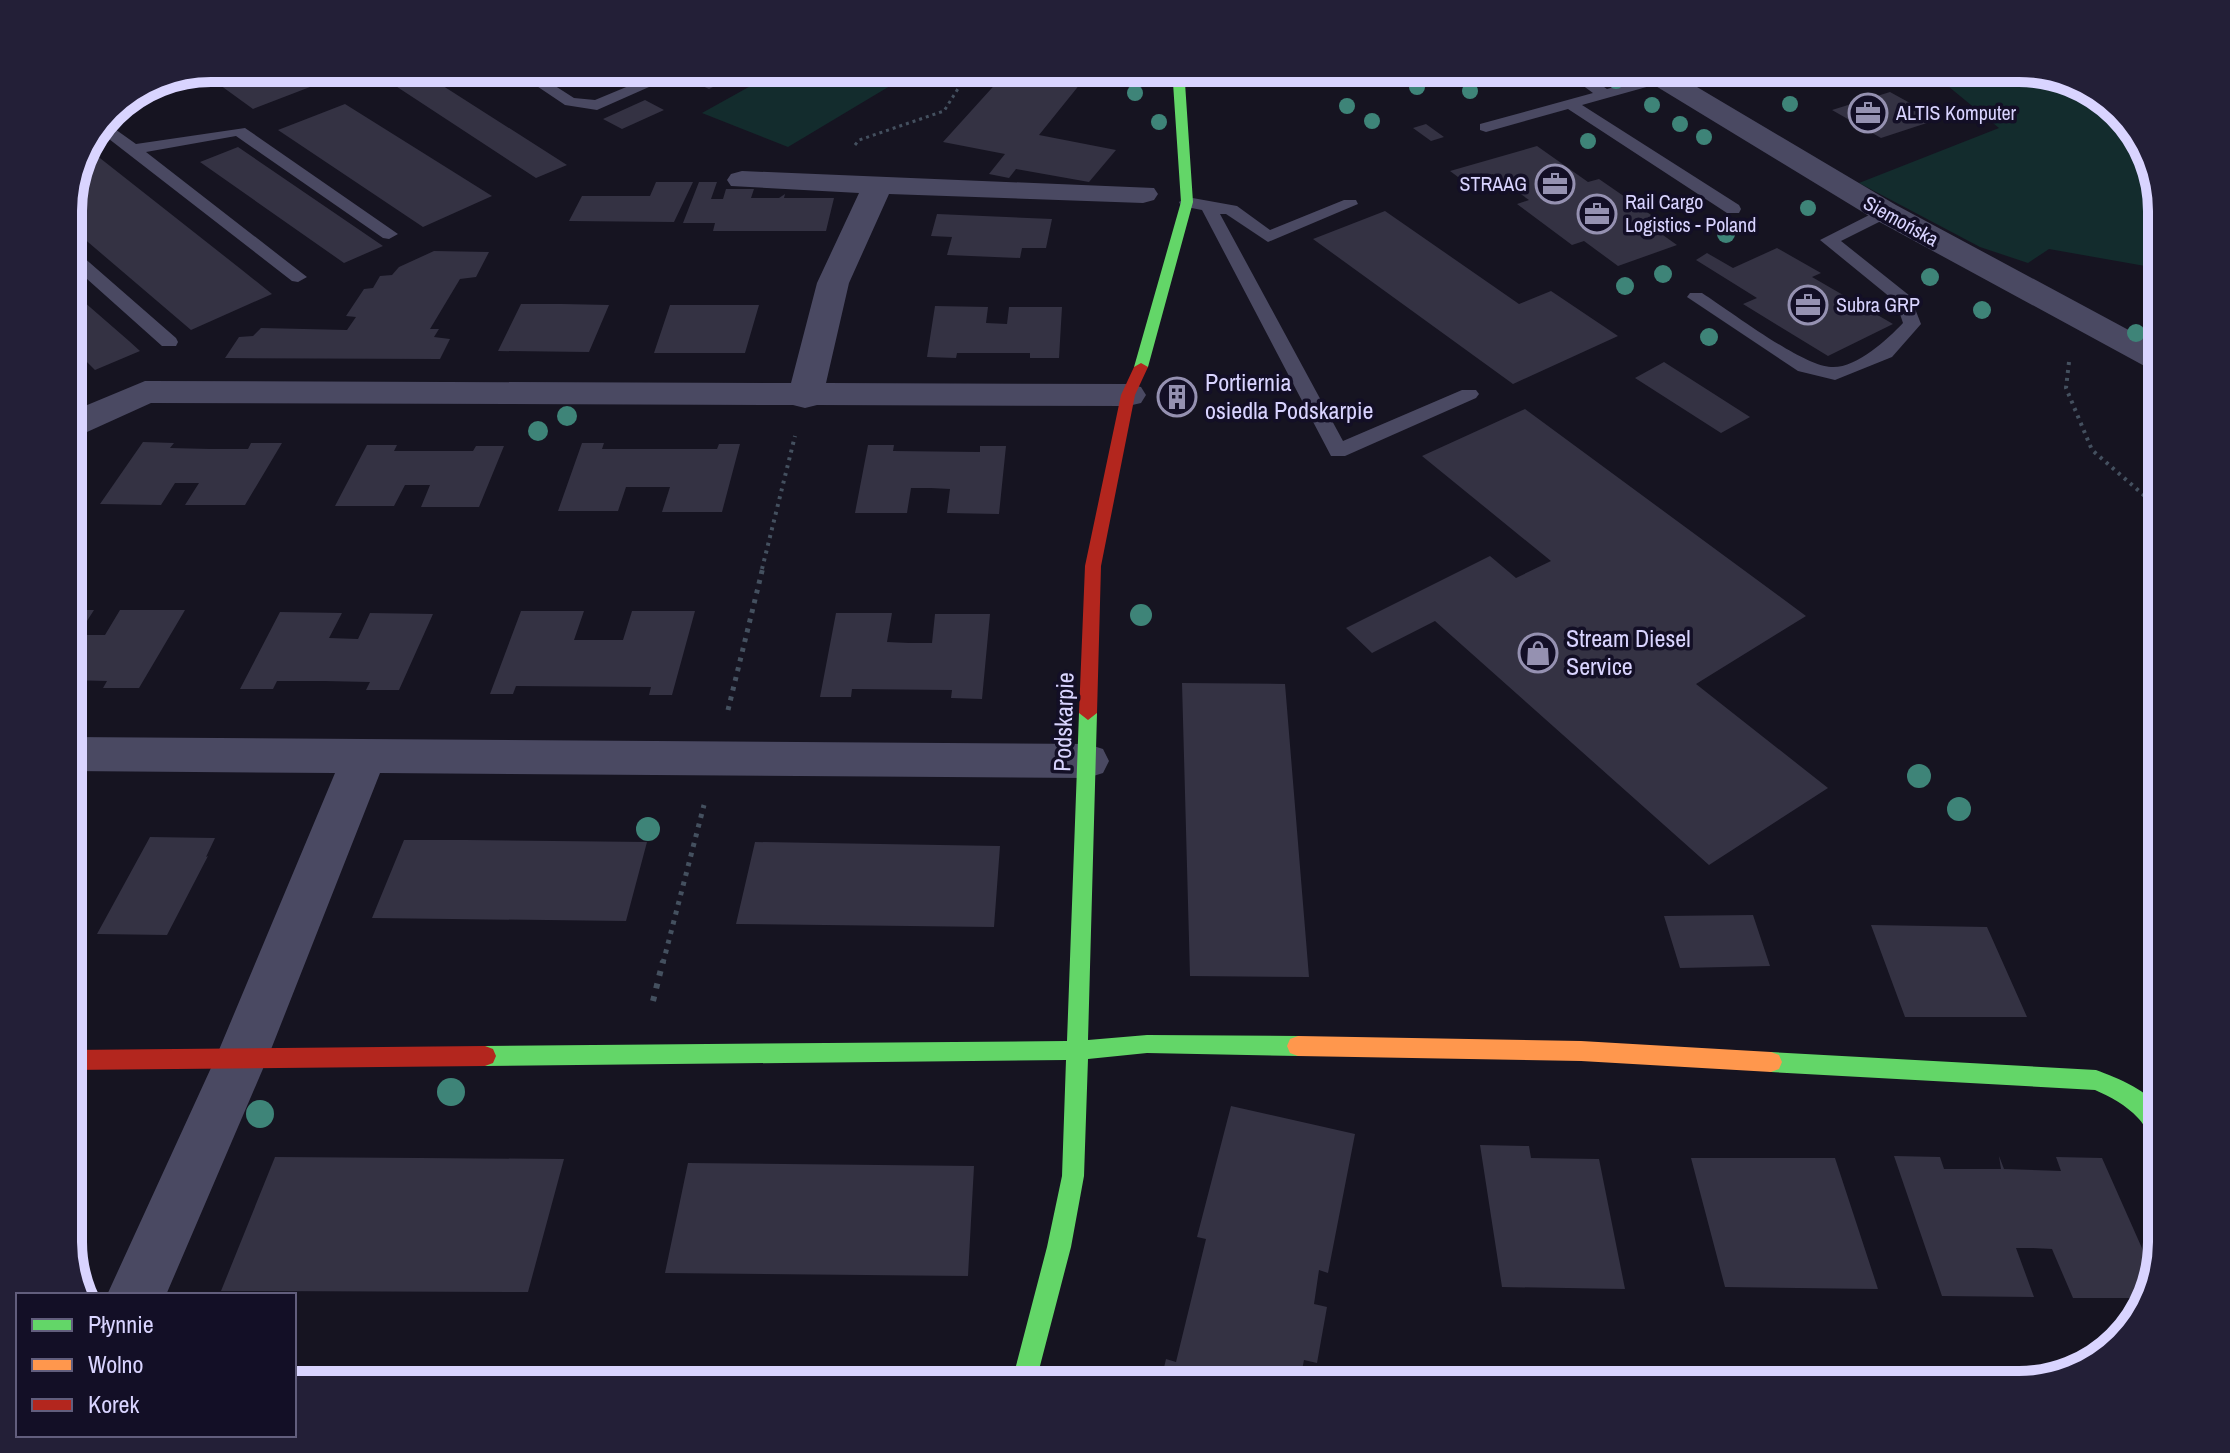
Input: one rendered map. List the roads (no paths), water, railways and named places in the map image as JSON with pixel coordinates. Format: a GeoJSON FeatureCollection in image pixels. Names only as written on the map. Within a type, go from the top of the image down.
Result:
{"type":"FeatureCollection","features":[{"type":"Feature","properties":{"kind":"street","name":"Podskarpie"},"geometry":{"type":"LineString","coordinates":[[1027,1371],[1059,1247],[1073,1176],[1093,566],[1128,395],[1147,354],[1187,202],[1179,82]]}},
{"type":"Feature","properties":{"kind":"street","name":"Siemońska"},"geometry":{"type":"LineString","coordinates":[[1670,82],[1885,212],[2148,354]]}},
{"type":"Feature","properties":{"kind":"street"},"geometry":{"type":"LineString","coordinates":[[742,180],[1143,194]]}},
{"type":"Feature","properties":{"kind":"street"},"geometry":{"type":"LineString","coordinates":[[805,397],[833,283],[878,184]]}},
{"type":"Feature","properties":{"kind":"street"},"geometry":{"type":"LineString","coordinates":[[82,420],[145,392],[805,397],[1128,395]]}},
{"type":"Feature","properties":{"kind":"street"},"geometry":{"type":"LineString","coordinates":[[82,754],[1087,761]]}},
{"type":"Feature","properties":{"kind":"street"},"geometry":{"type":"LineString","coordinates":[[137,1293],[242,1057],[364,757]]}},
{"type":"Feature","properties":{"kind":"street"},"geometry":{"type":"LineString","coordinates":[[82,1060],[1078,1050],[1147,1044],[1581,1051],[2096,1080],[2134,1095],[2148,1112]]}},
{"type":"Feature","properties":{"kind":"lane"},"geometry":{"type":"LineString","coordinates":[[539,82],[570,102],[597,105],[652,82]]}},
{"type":"Feature","properties":{"kind":"lane"},"geometry":{"type":"LineString","coordinates":[[1587,82],[1605,94]]}},
{"type":"Feature","properties":{"kind":"lane"},"geometry":{"type":"LineString","coordinates":[[1486,127],[1605,94],[1634,82]]}},
{"type":"Feature","properties":{"kind":"lane"},"geometry":{"type":"LineString","coordinates":[[1570,104],[1733,209]]}},
{"type":"Feature","properties":{"kind":"lane"},"geometry":{"type":"LineString","coordinates":[[110,131],[298,277]]}},
{"type":"Feature","properties":{"kind":"lane"},"geometry":{"type":"LineString","coordinates":[[133,149],[239,131],[389,234]]}},
{"type":"Feature","properties":{"kind":"lane"},"geometry":{"type":"LineString","coordinates":[[1187,202],[1231,210],[1268,237],[1350,204]]}},
{"type":"Feature","properties":{"kind":"lane"},"geometry":{"type":"LineString","coordinates":[[1209,207],[1217,228],[1338,451],[1469,394]]}},
{"type":"Feature","properties":{"kind":"lane"},"geometry":{"type":"LineString","coordinates":[[1696,297],[1805,367],[1835,374],[1885,353],[1912,324],[1904,300],[1829,240],[1885,212]]}},
{"type":"Feature","properties":{"kind":"lane"},"geometry":{"type":"LineString","coordinates":[[82,265],[169,342]]}},
{"type":"Feature","properties":{"kind":"place","name":"ALTIS Komputer"},"geometry":{"type":"Point","coordinates":[1868,113]}},
{"type":"Feature","properties":{"kind":"place","name":"STRAAG"},"geometry":{"type":"Point","coordinates":[1555,184]}},
{"type":"Feature","properties":{"kind":"place","name":"Rail Cargo Logistics - Poland"},"geometry":{"type":"Point","coordinates":[1597,214]}},
{"type":"Feature","properties":{"kind":"place","name":"Subra GRP"},"geometry":{"type":"Point","coordinates":[1808,305]}},
{"type":"Feature","properties":{"kind":"place","name":"Portiernia osiedla Podskarpie"},"geometry":{"type":"Point","coordinates":[1177,397]}},
{"type":"Feature","properties":{"kind":"place","name":"Stream Diesel Service"},"geometry":{"type":"Point","coordinates":[1538,653]}}]}
